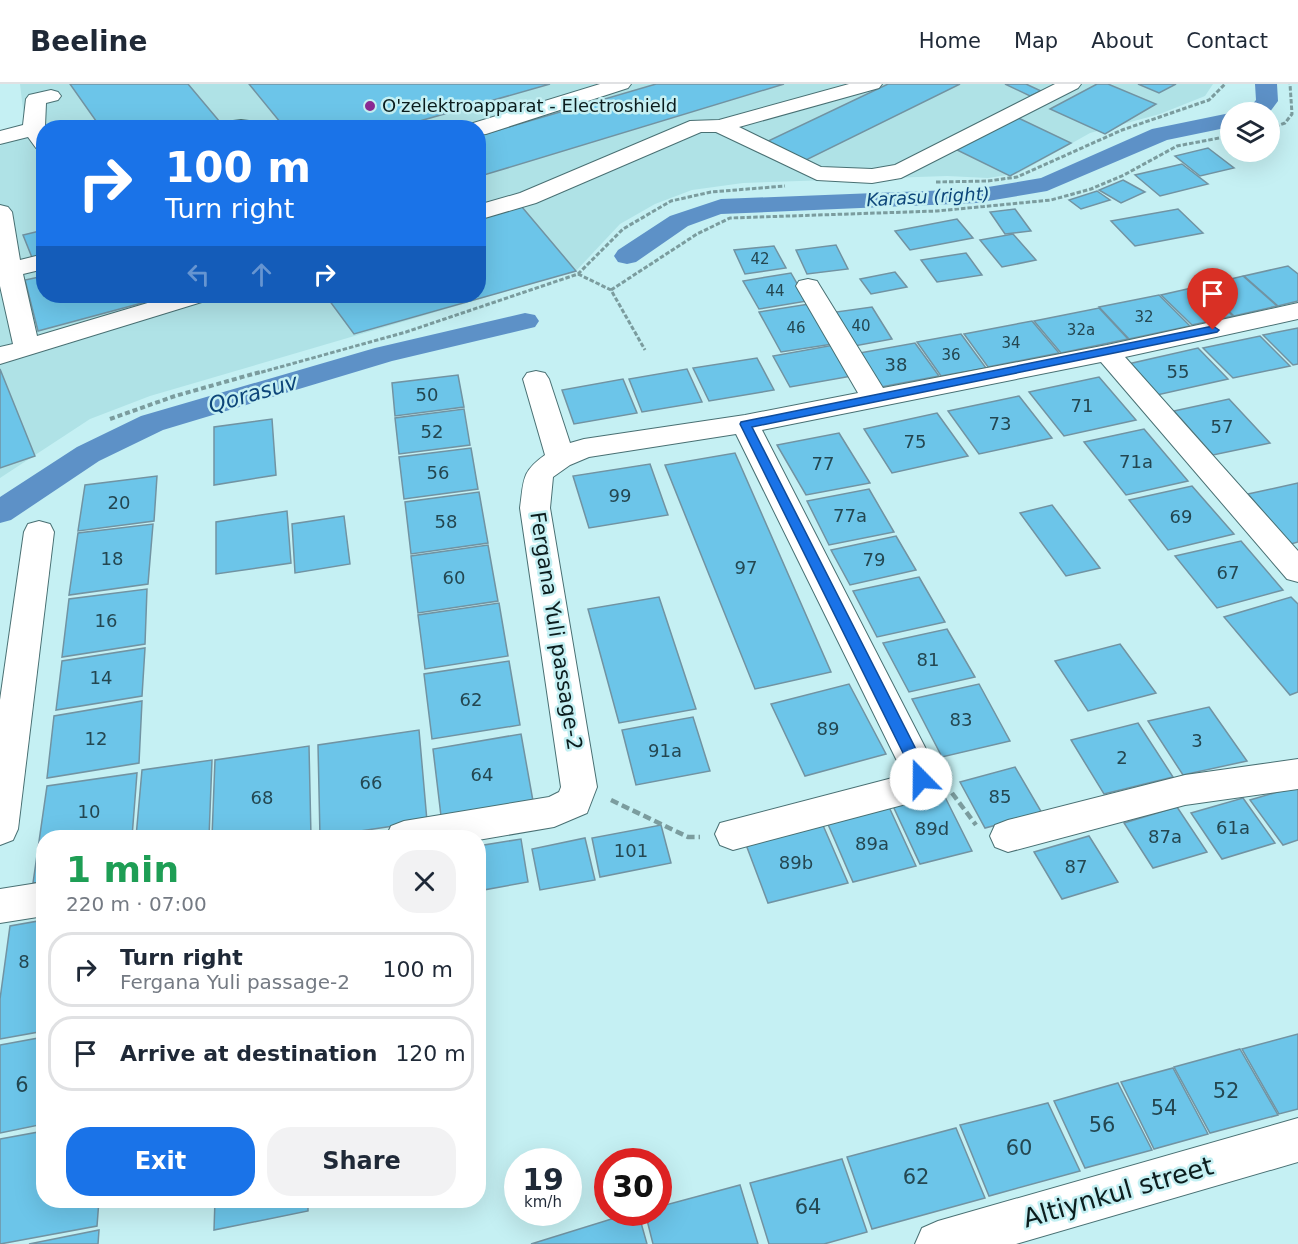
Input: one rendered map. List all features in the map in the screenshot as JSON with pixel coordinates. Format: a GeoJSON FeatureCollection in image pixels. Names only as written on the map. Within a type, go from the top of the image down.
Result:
{"type":"FeatureCollection","features":[{"type":"Feature","properties":{"kind":"street"},"geometry":{"type":"LineString","coordinates":[[486,126],[621,84]]}},
{"type":"Feature","properties":{"kind":"street"},"geometry":{"type":"LineString","coordinates":[[486,211],[528,198],[698,126],[720,126],[872,84]]}},
{"type":"Feature","properties":{"kind":"street"},"geometry":{"type":"LineString","coordinates":[[720,126],[817,173],[872,176],[902,171],[1070,84]]}},
{"type":"Feature","properties":{"kind":"street"},"geometry":{"type":"LineString","coordinates":[[37,120],[36,99],[51,96]]}},
{"type":"Feature","properties":{"kind":"street"},"geometry":{"type":"LineString","coordinates":[[0,138],[36,136]]}},
{"type":"Feature","properties":{"kind":"street"},"geometry":{"type":"LineString","coordinates":[[0,212],[2,240],[10,270],[7,297],[27,348]]}},
{"type":"Feature","properties":{"kind":"street"},"geometry":{"type":"LineString","coordinates":[[10,270],[36,263]]}},
{"type":"Feature","properties":{"kind":"street"},"geometry":{"type":"LineString","coordinates":[[808,286],[875,398]]}},
{"type":"Feature","properties":{"kind":"street"},"geometry":{"type":"LineString","coordinates":[[0,356],[172,303]]}},
{"type":"Feature","properties":{"kind":"street","name":"Fergana Yuli passage-2"},"geometry":{"type":"LineString","coordinates":[[579,787],[535,507],[539,473],[560,458],[584,448],[745,424],[1107,353],[1298,311]]}},
{"type":"Feature","properties":{"kind":"street"},"geometry":{"type":"LineString","coordinates":[[1107,353],[1298,571]]}},
{"type":"Feature","properties":{"kind":"street"},"geometry":{"type":"LineString","coordinates":[[536,379],[560,458]]}},
{"type":"Feature","properties":{"kind":"street"},"geometry":{"type":"LineString","coordinates":[[734,834],[910,788],[921,779],[916,763],[745,424]]}},
{"type":"Feature","properties":{"kind":"street"},"geometry":{"type":"LineString","coordinates":[[0,829],[39,531]]}},
{"type":"Feature","properties":{"kind":"street"},"geometry":{"type":"LineString","coordinates":[[1008,836],[1185,789],[1298,774]]}},
{"type":"Feature","properties":{"kind":"street"},"geometry":{"type":"LineString","coordinates":[[446,830],[554,812],[574,802],[579,787]]}},
{"type":"Feature","properties":{"kind":"street"},"geometry":{"type":"LineString","coordinates":[[0,906],[36,900]]}},
{"type":"Feature","properties":{"kind":"street","name":"Altiynkul street"},"geometry":{"type":"LineString","coordinates":[[938,1244],[1298,1140]]}},
{"type":"Feature","properties":{"kind":"path"},"geometry":{"type":"LineString","coordinates":[[1280,127],[1294,116],[1296,109],[1290,84]]}},
{"type":"Feature","properties":{"kind":"path"},"geometry":{"type":"LineString","coordinates":[[611,290],[697,234],[730,218],[937,211],[1051,201],[1091,189],[1177,146],[1220,138]]}},
{"type":"Feature","properties":{"kind":"path"},"geometry":{"type":"LineString","coordinates":[[110,419],[175,396],[406,333],[578,274],[611,290],[645,350]]}},
{"type":"Feature","properties":{"kind":"path"},"geometry":{"type":"LineString","coordinates":[[921,779],[955,795],[987,840],[1008,836]]}},
{"type":"Feature","properties":{"kind":"path"},"geometry":{"type":"LineString","coordinates":[[579,787],[688,837],[734,834]]}},
{"type":"Feature","properties":{"kind":"shaded area"},"geometry":{"type":"Polygon","coordinates":[[[20,84],[1213,84],[1205,96],[1160,114],[1090,133],[1019,173],[988,178],[947,176],[743,183],[692,190],[655,204],[620,224],[576,271],[486,297],[486,120],[36,120],[36,303],[467,303],[150,396],[90,419],[0,478],[0,146],[25,127],[20,84]]]}},
{"type":"Feature","properties":{"kind":"building"},"geometry":{"type":"Polygon","coordinates":[[[70,84],[188,84],[218,120],[95,120],[70,84]]]}},
{"type":"Feature","properties":{"kind":"building","name":"O'zelektroapparat - Electroshield"},"geometry":{"type":"Polygon","coordinates":[[[249,84],[550,84],[423,120],[278,120],[249,84]]]}},
{"type":"Feature","properties":{"kind":"building"},"geometry":{"type":"Polygon","coordinates":[[[656,84],[784,84],[486,174],[486,134],[656,84]]]}},
{"type":"Feature","properties":{"kind":"building"},"geometry":{"type":"Polygon","coordinates":[[[888,84],[960,84],[800,163],[764,143],[888,84]]]}},
{"type":"Feature","properties":{"kind":"building"},"geometry":{"type":"Polygon","coordinates":[[[1005,84],[1026,84],[1041,91],[1030,96],[1005,84]]]}},
{"type":"Feature","properties":{"kind":"building"},"geometry":{"type":"Polygon","coordinates":[[[1097,84],[1108,84],[1156,104],[1105,134],[1050,109],[1097,84]]]}},
{"type":"Feature","properties":{"kind":"building"},"geometry":{"type":"Polygon","coordinates":[[[1138,84],[1176,84],[1159,93],[1138,84]]]}},
{"type":"Feature","properties":{"kind":"building"},"geometry":{"type":"Polygon","coordinates":[[[1014,116],[1071,143],[1010,176],[953,148],[1014,116]]]}},
{"type":"Feature","properties":{"kind":"building"},"geometry":{"type":"Polygon","coordinates":[[[1208,148],[1220,157],[1220,162],[1226,162],[1234,168],[1200,176],[1175,156],[1208,148]]]}},
{"type":"Feature","properties":{"kind":"building"},"geometry":{"type":"Polygon","coordinates":[[[1182,164],[1208,184],[1160,196],[1135,175],[1182,164]]]}},
{"type":"Feature","properties":{"kind":"building"},"geometry":{"type":"Polygon","coordinates":[[[1123,180],[1145,192],[1121,203],[1099,190],[1123,180]]]}},
{"type":"Feature","properties":{"kind":"building"},"geometry":{"type":"Polygon","coordinates":[[[1097,191],[1110,200],[1081,209],[1069,200],[1097,191]]]}},
{"type":"Feature","properties":{"kind":"building"},"geometry":{"type":"Polygon","coordinates":[[[522,207],[576,271],[486,297],[486,217],[522,207]]]}},
{"type":"Feature","properties":{"kind":"building"},"geometry":{"type":"Polygon","coordinates":[[[1015,209],[1031,231],[1005,234],[990,212],[1015,209]]]}},
{"type":"Feature","properties":{"kind":"building"},"geometry":{"type":"Polygon","coordinates":[[[1178,209],[1203,233],[1135,246],[1111,221],[1178,209]]]}},
{"type":"Feature","properties":{"kind":"building"},"geometry":{"type":"Polygon","coordinates":[[[957,219],[973,238],[910,250],[895,231],[957,219]]]}},
{"type":"Feature","properties":{"kind":"building"},"geometry":{"type":"Polygon","coordinates":[[[36,232],[36,259],[33,260],[23,235],[36,232]]]}},
{"type":"Feature","properties":{"kind":"building"},"geometry":{"type":"Polygon","coordinates":[[[1013,234],[1036,260],[1002,267],[980,240],[1013,234]]]}},
{"type":"Feature","properties":{"kind":"building"},"geometry":{"type":"Polygon","coordinates":[[[836,245],[848,269],[807,274],[796,250],[836,245]]]}},
{"type":"Feature","properties":{"kind":"building"},"geometry":{"type":"Polygon","coordinates":[[[774,246],[786,268],[745,274],[734,250],[774,246]]]}},
{"type":"Feature","properties":{"kind":"building"},"geometry":{"type":"Polygon","coordinates":[[[966,253],[982,275],[937,282],[921,260],[966,253]]]}},
{"type":"Feature","properties":{"kind":"building"},"geometry":{"type":"Polygon","coordinates":[[[1288,266],[1298,274],[1298,301],[1278,306],[1244,276],[1288,266]]]}},
{"type":"Feature","properties":{"kind":"building"},"geometry":{"type":"Polygon","coordinates":[[[895,272],[907,287],[871,294],[860,279],[895,272]]]}},
{"type":"Feature","properties":{"kind":"building"},"geometry":{"type":"Polygon","coordinates":[[[791,273],[807,301],[759,309],[743,281],[791,273]]]}},
{"type":"Feature","properties":{"kind":"building"},"geometry":{"type":"Polygon","coordinates":[[[1243,276],[1277,306],[1234,316],[1202,286],[1243,276]]]}},
{"type":"Feature","properties":{"kind":"building"},"geometry":{"type":"Polygon","coordinates":[[[36,278],[36,303],[142,303],[38,331],[25,280],[36,278]]]}},
{"type":"Feature","properties":{"kind":"building"},"geometry":{"type":"Polygon","coordinates":[[[1200,286],[1233,316],[1192,325],[1161,295],[1200,286]]]}},
{"type":"Feature","properties":{"kind":"building"},"geometry":{"type":"Polygon","coordinates":[[[1159,295],[1190,326],[1129,339],[1099,307],[1159,295]]]}},
{"type":"Feature","properties":{"kind":"building"},"geometry":{"type":"Polygon","coordinates":[[[331,303],[463,303],[354,334],[331,303]]]}},
{"type":"Feature","properties":{"kind":"building"},"geometry":{"type":"Polygon","coordinates":[[[809,304],[833,344],[781,352],[759,312],[809,304]]]}},
{"type":"Feature","properties":{"kind":"building"},"geometry":{"type":"Polygon","coordinates":[[[872,307],[892,339],[849,347],[829,313],[872,307]]]}},
{"type":"Feature","properties":{"kind":"building"},"geometry":{"type":"Polygon","coordinates":[[[1099,308],[1128,339],[1061,353],[1034,321],[1099,308]]]}},
{"type":"Feature","properties":{"kind":"building"},"geometry":{"type":"Polygon","coordinates":[[[1032,321],[1059,353],[988,367],[964,334],[1032,321]]]}},
{"type":"Feature","properties":{"kind":"building"},"geometry":{"type":"Polygon","coordinates":[[[1298,328],[1298,364],[1293,365],[1263,335],[1298,328]]]}},
{"type":"Feature","properties":{"kind":"building"},"geometry":{"type":"Polygon","coordinates":[[[961,334],[986,368],[941,376],[917,342],[961,334]]]}},
{"type":"Feature","properties":{"kind":"building"},"geometry":{"type":"Polygon","coordinates":[[[1260,336],[1290,366],[1233,378],[1203,348],[1260,336]]]}},
{"type":"Feature","properties":{"kind":"building"},"geometry":{"type":"Polygon","coordinates":[[[915,343],[939,376],[876,388],[854,354],[915,343]]]}},
{"type":"Feature","properties":{"kind":"building"},"geometry":{"type":"Polygon","coordinates":[[[834,345],[852,376],[790,387],[773,356],[834,345]]]}},
{"type":"Feature","properties":{"kind":"building"},"geometry":{"type":"Polygon","coordinates":[[[1198,348],[1228,379],[1157,395],[1128,364],[1198,348]]]}},
{"type":"Feature","properties":{"kind":"building"},"geometry":{"type":"Polygon","coordinates":[[[757,358],[774,390],[709,401],[693,368],[757,358]]]}},
{"type":"Feature","properties":{"kind":"building"},"geometry":{"type":"Polygon","coordinates":[[[0,369],[35,456],[0,468],[0,369]]]}},
{"type":"Feature","properties":{"kind":"building"},"geometry":{"type":"Polygon","coordinates":[[[687,369],[702,402],[642,412],[629,379],[687,369]]]}},
{"type":"Feature","properties":{"kind":"building"},"geometry":{"type":"Polygon","coordinates":[[[458,375],[464,407],[395,416],[392,383],[458,375]]]}},
{"type":"Feature","properties":{"kind":"building"},"geometry":{"type":"Polygon","coordinates":[[[1099,377],[1136,420],[1064,436],[1029,392],[1099,377]]]}},
{"type":"Feature","properties":{"kind":"building"},"geometry":{"type":"Polygon","coordinates":[[[623,379],[637,413],[574,424],[562,390],[623,379]]]}},
{"type":"Feature","properties":{"kind":"building"},"geometry":{"type":"Polygon","coordinates":[[[1019,396],[1052,438],[979,454],[948,411],[1019,396]]]}},
{"type":"Feature","properties":{"kind":"building"},"geometry":{"type":"Polygon","coordinates":[[[1229,399],[1270,443],[1213,455],[1174,411],[1229,399]]]}},
{"type":"Feature","properties":{"kind":"building"},"geometry":{"type":"Polygon","coordinates":[[[464,409],[470,445],[399,454],[395,418],[464,409]]]}},
{"type":"Feature","properties":{"kind":"building"},"geometry":{"type":"Polygon","coordinates":[[[937,413],[968,456],[892,473],[864,429],[937,413]]]}},
{"type":"Feature","properties":{"kind":"building"},"geometry":{"type":"Polygon","coordinates":[[[272,419],[276,475],[214,485],[214,427],[272,419]]]}},
{"type":"Feature","properties":{"kind":"building"},"geometry":{"type":"Polygon","coordinates":[[[1144,429],[1188,481],[1126,495],[1084,442],[1144,429]]]}},
{"type":"Feature","properties":{"kind":"building"},"geometry":{"type":"Polygon","coordinates":[[[839,433],[870,483],[806,495],[777,445],[839,433]]]}},
{"type":"Feature","properties":{"kind":"building"},"geometry":{"type":"Polygon","coordinates":[[[471,448],[478,489],[404,499],[399,457],[471,448]]]}},
{"type":"Feature","properties":{"kind":"building"},"geometry":{"type":"Polygon","coordinates":[[[735,453],[831,672],[755,689],[665,465],[735,453]]]}},
{"type":"Feature","properties":{"kind":"building"},"geometry":{"type":"Polygon","coordinates":[[[650,464],[668,515],[589,528],[573,476],[650,464]]]}},
{"type":"Feature","properties":{"kind":"building"},"geometry":{"type":"Polygon","coordinates":[[[157,476],[154,521],[78,531],[85,485],[157,476]]]}},
{"type":"Feature","properties":{"kind":"building"},"geometry":{"type":"Polygon","coordinates":[[[1298,483],[1298,542],[1291,544],[1248,494],[1298,483]]]}},
{"type":"Feature","properties":{"kind":"building"},"geometry":{"type":"Polygon","coordinates":[[[1192,486],[1234,534],[1168,550],[1129,500],[1192,486]]]}},
{"type":"Feature","properties":{"kind":"building"},"geometry":{"type":"Polygon","coordinates":[[[869,489],[894,532],[829,545],[807,501],[869,489]]]}},
{"type":"Feature","properties":{"kind":"building"},"geometry":{"type":"Polygon","coordinates":[[[479,492],[488,543],[411,554],[405,502],[479,492]]]}},
{"type":"Feature","properties":{"kind":"building"},"geometry":{"type":"Polygon","coordinates":[[[1052,505],[1100,568],[1066,576],[1020,513],[1052,505]]]}},
{"type":"Feature","properties":{"kind":"building"},"geometry":{"type":"Polygon","coordinates":[[[287,511],[291,563],[216,574],[216,522],[287,511]]]}},
{"type":"Feature","properties":{"kind":"building"},"geometry":{"type":"Polygon","coordinates":[[[344,516],[350,564],[295,573],[292,524],[344,516]]]}},
{"type":"Feature","properties":{"kind":"building"},"geometry":{"type":"Polygon","coordinates":[[[153,524],[148,584],[69,595],[78,533],[153,524]]]}},
{"type":"Feature","properties":{"kind":"building"},"geometry":{"type":"Polygon","coordinates":[[[896,536],[916,570],[850,585],[831,550],[896,536]]]}},
{"type":"Feature","properties":{"kind":"building"},"geometry":{"type":"Polygon","coordinates":[[[1241,541],[1283,590],[1217,608],[1175,556],[1241,541]]]}},
{"type":"Feature","properties":{"kind":"building"},"geometry":{"type":"Polygon","coordinates":[[[488,545],[498,601],[418,613],[411,556],[488,545]]]}},
{"type":"Feature","properties":{"kind":"building"},"geometry":{"type":"Polygon","coordinates":[[[919,577],[945,622],[877,637],[853,591],[919,577]]]}},
{"type":"Feature","properties":{"kind":"building"},"geometry":{"type":"Polygon","coordinates":[[[147,589],[145,644],[62,657],[69,599],[147,589]]]}},
{"type":"Feature","properties":{"kind":"building"},"geometry":{"type":"Polygon","coordinates":[[[659,597],[696,709],[619,723],[588,609],[659,597]]]}},
{"type":"Feature","properties":{"kind":"building"},"geometry":{"type":"Polygon","coordinates":[[[1291,597],[1298,604],[1298,692],[1290,695],[1224,617],[1291,597]]]}},
{"type":"Feature","properties":{"kind":"building"},"geometry":{"type":"Polygon","coordinates":[[[499,603],[508,656],[425,669],[418,615],[499,603]]]}},
{"type":"Feature","properties":{"kind":"building"},"geometry":{"type":"Polygon","coordinates":[[[947,629],[975,677],[909,692],[883,643],[947,629]]]}},
{"type":"Feature","properties":{"kind":"building"},"geometry":{"type":"Polygon","coordinates":[[[1120,644],[1156,693],[1088,711],[1055,661],[1120,644]]]}},
{"type":"Feature","properties":{"kind":"building"},"geometry":{"type":"Polygon","coordinates":[[[145,648],[142,696],[56,710],[62,661],[145,648]]]}},
{"type":"Feature","properties":{"kind":"building"},"geometry":{"type":"Polygon","coordinates":[[[509,661],[520,725],[432,739],[424,674],[509,661]]]}},
{"type":"Feature","properties":{"kind":"building"},"geometry":{"type":"Polygon","coordinates":[[[849,684],[886,754],[805,776],[771,704],[849,684]]]}},
{"type":"Feature","properties":{"kind":"building"},"geometry":{"type":"Polygon","coordinates":[[[979,684],[1010,741],[942,757],[912,699],[979,684]]]}},
{"type":"Feature","properties":{"kind":"building"},"geometry":{"type":"Polygon","coordinates":[[[142,701],[139,763],[47,778],[54,716],[142,701]]]}},
{"type":"Feature","properties":{"kind":"building"},"geometry":{"type":"Polygon","coordinates":[[[1209,707],[1247,761],[1183,775],[1148,721],[1209,707]]]}},
{"type":"Feature","properties":{"kind":"building"},"geometry":{"type":"Polygon","coordinates":[[[693,717],[710,771],[636,785],[622,730],[693,717]]]}},
{"type":"Feature","properties":{"kind":"building"},"geometry":{"type":"Polygon","coordinates":[[[1138,723],[1173,777],[1104,794],[1071,740],[1138,723]]]}},
{"type":"Feature","properties":{"kind":"building"},"geometry":{"type":"Polygon","coordinates":[[[419,730],[427,821],[367,830],[320,830],[318,745],[419,730]]]}},
{"type":"Feature","properties":{"kind":"building"},"geometry":{"type":"Polygon","coordinates":[[[521,734],[533,801],[441,816],[433,749],[521,734]]]}},
{"type":"Feature","properties":{"kind":"building"},"geometry":{"type":"Polygon","coordinates":[[[309,746],[311,830],[212,830],[215,760],[309,746]]]}},
{"type":"Feature","properties":{"kind":"building"},"geometry":{"type":"Polygon","coordinates":[[[212,760],[209,830],[137,830],[142,770],[212,760]]]}},
{"type":"Feature","properties":{"kind":"building"},"geometry":{"type":"Polygon","coordinates":[[[1015,767],[1042,813],[985,828],[960,782],[1015,767]]]}},
{"type":"Feature","properties":{"kind":"building"},"geometry":{"type":"Polygon","coordinates":[[[137,773],[133,830],[41,830],[47,786],[137,773]]]}},
{"type":"Feature","properties":{"kind":"building"},"geometry":{"type":"Polygon","coordinates":[[[1298,786],[1298,840],[1283,845],[1250,800],[1298,786]]]}},
{"type":"Feature","properties":{"kind":"building"},"geometry":{"type":"Polygon","coordinates":[[[944,795],[972,851],[920,864],[893,806],[944,795]]]}},
{"type":"Feature","properties":{"kind":"building"},"geometry":{"type":"Polygon","coordinates":[[[1243,798],[1275,843],[1222,859],[1191,813],[1243,798]]]}},
{"type":"Feature","properties":{"kind":"building"},"geometry":{"type":"Polygon","coordinates":[[[889,807],[916,866],[853,882],[827,822],[889,807]]]}},
{"type":"Feature","properties":{"kind":"building"},"geometry":{"type":"Polygon","coordinates":[[[1177,807],[1207,852],[1153,868],[1124,823],[1177,807]]]}},
{"type":"Feature","properties":{"kind":"building"},"geometry":{"type":"Polygon","coordinates":[[[822,823],[848,883],[768,903],[745,842],[822,823]]]}},
{"type":"Feature","properties":{"kind":"building"},"geometry":{"type":"Polygon","coordinates":[[[661,825],[671,863],[600,877],[592,838],[661,825]]]}},
{"type":"Feature","properties":{"kind":"building"},"geometry":{"type":"Polygon","coordinates":[[[1089,836],[1118,882],[1062,899],[1034,852],[1089,836]]]}},
{"type":"Feature","properties":{"kind":"building"},"geometry":{"type":"Polygon","coordinates":[[[585,838],[595,880],[540,890],[532,849],[585,838]]]}},
{"type":"Feature","properties":{"kind":"building"},"geometry":{"type":"Polygon","coordinates":[[[521,839],[528,882],[486,890],[486,845],[521,839]]]}},
{"type":"Feature","properties":{"kind":"building"},"geometry":{"type":"Polygon","coordinates":[[[36,862],[36,883],[33,883],[36,862]]]}},
{"type":"Feature","properties":{"kind":"building"},"geometry":{"type":"Polygon","coordinates":[[[36,921],[36,1032],[0,1039],[0,999],[10,926],[36,921]]]}},
{"type":"Feature","properties":{"kind":"building"},"geometry":{"type":"Polygon","coordinates":[[[1298,1034],[1298,1109],[1279,1114],[1242,1049],[1298,1034]]]}},
{"type":"Feature","properties":{"kind":"building"},"geometry":{"type":"Polygon","coordinates":[[[36,1038],[36,1126],[0,1133],[0,1045],[36,1038]]]}},
{"type":"Feature","properties":{"kind":"building"},"geometry":{"type":"Polygon","coordinates":[[[1240,1049],[1278,1115],[1210,1133],[1174,1067],[1240,1049]]]}},
{"type":"Feature","properties":{"kind":"building"},"geometry":{"type":"Polygon","coordinates":[[[1173,1068],[1208,1134],[1154,1149],[1121,1082],[1173,1068]]]}},
{"type":"Feature","properties":{"kind":"building"},"geometry":{"type":"Polygon","coordinates":[[[1118,1083],[1152,1150],[1085,1168],[1054,1101],[1118,1083]]]}},
{"type":"Feature","properties":{"kind":"building"},"geometry":{"type":"Polygon","coordinates":[[[1048,1103],[1080,1171],[989,1196],[960,1125],[1048,1103]]]}},
{"type":"Feature","properties":{"kind":"building"},"geometry":{"type":"Polygon","coordinates":[[[956,1128],[985,1198],[872,1229],[847,1157],[956,1128]]]}},
{"type":"Feature","properties":{"kind":"building"},"geometry":{"type":"Polygon","coordinates":[[[36,1132],[36,1208],[98,1208],[97,1226],[0,1244],[0,1139],[36,1132]]]}},
{"type":"Feature","properties":{"kind":"building"},"geometry":{"type":"Polygon","coordinates":[[[842,1159],[867,1232],[824,1244],[769,1244],[750,1183],[842,1159]]]}},
{"type":"Feature","properties":{"kind":"building"},"geometry":{"type":"Polygon","coordinates":[[[740,1185],[758,1244],[653,1244],[648,1226],[672,1226],[672,1203],[740,1185]]]}},
{"type":"Feature","properties":{"kind":"building"},"geometry":{"type":"Polygon","coordinates":[[[215,1208],[308,1208],[308,1211],[214,1230],[215,1208]]]}},
{"type":"Feature","properties":{"kind":"building"},"geometry":{"type":"Polygon","coordinates":[[[594,1224],[642,1226],[647,1244],[531,1244],[594,1224]]]}},
{"type":"Feature","properties":{"kind":"building"},"geometry":{"type":"Polygon","coordinates":[[[99,1230],[98,1244],[29,1244],[99,1230]]]}},
{"type":"Feature","properties":{"kind":"waterway","name":"Karasu (right)"},"geometry":{"type":"LineString","coordinates":[[1266,84],[1266,102]]}},
{"type":"Feature","properties":{"kind":"waterway","name":"Karasu (right)"},"geometry":{"type":"LineString","coordinates":[[627,256],[679,221],[721,206],[976,196],[1047,184],[1160,134],[1220,122]]}},
{"type":"Feature","properties":{"kind":"waterway","name":"Qorasuv"},"geometry":{"type":"LineString","coordinates":[[0,512],[88,454],[152,423],[385,354],[525,321]]}},
{"type":"Feature","properties":{"kind":"place","name":"O'zelektroapparat - Electroshield"},"geometry":{"type":"Point","coordinates":[370,106]}},
{"type":"Feature","properties":{"kind":"route"},"geometry":{"type":"LineString","coordinates":[[921,779],[916,763],[745,424],[1213,330]]}}]}
